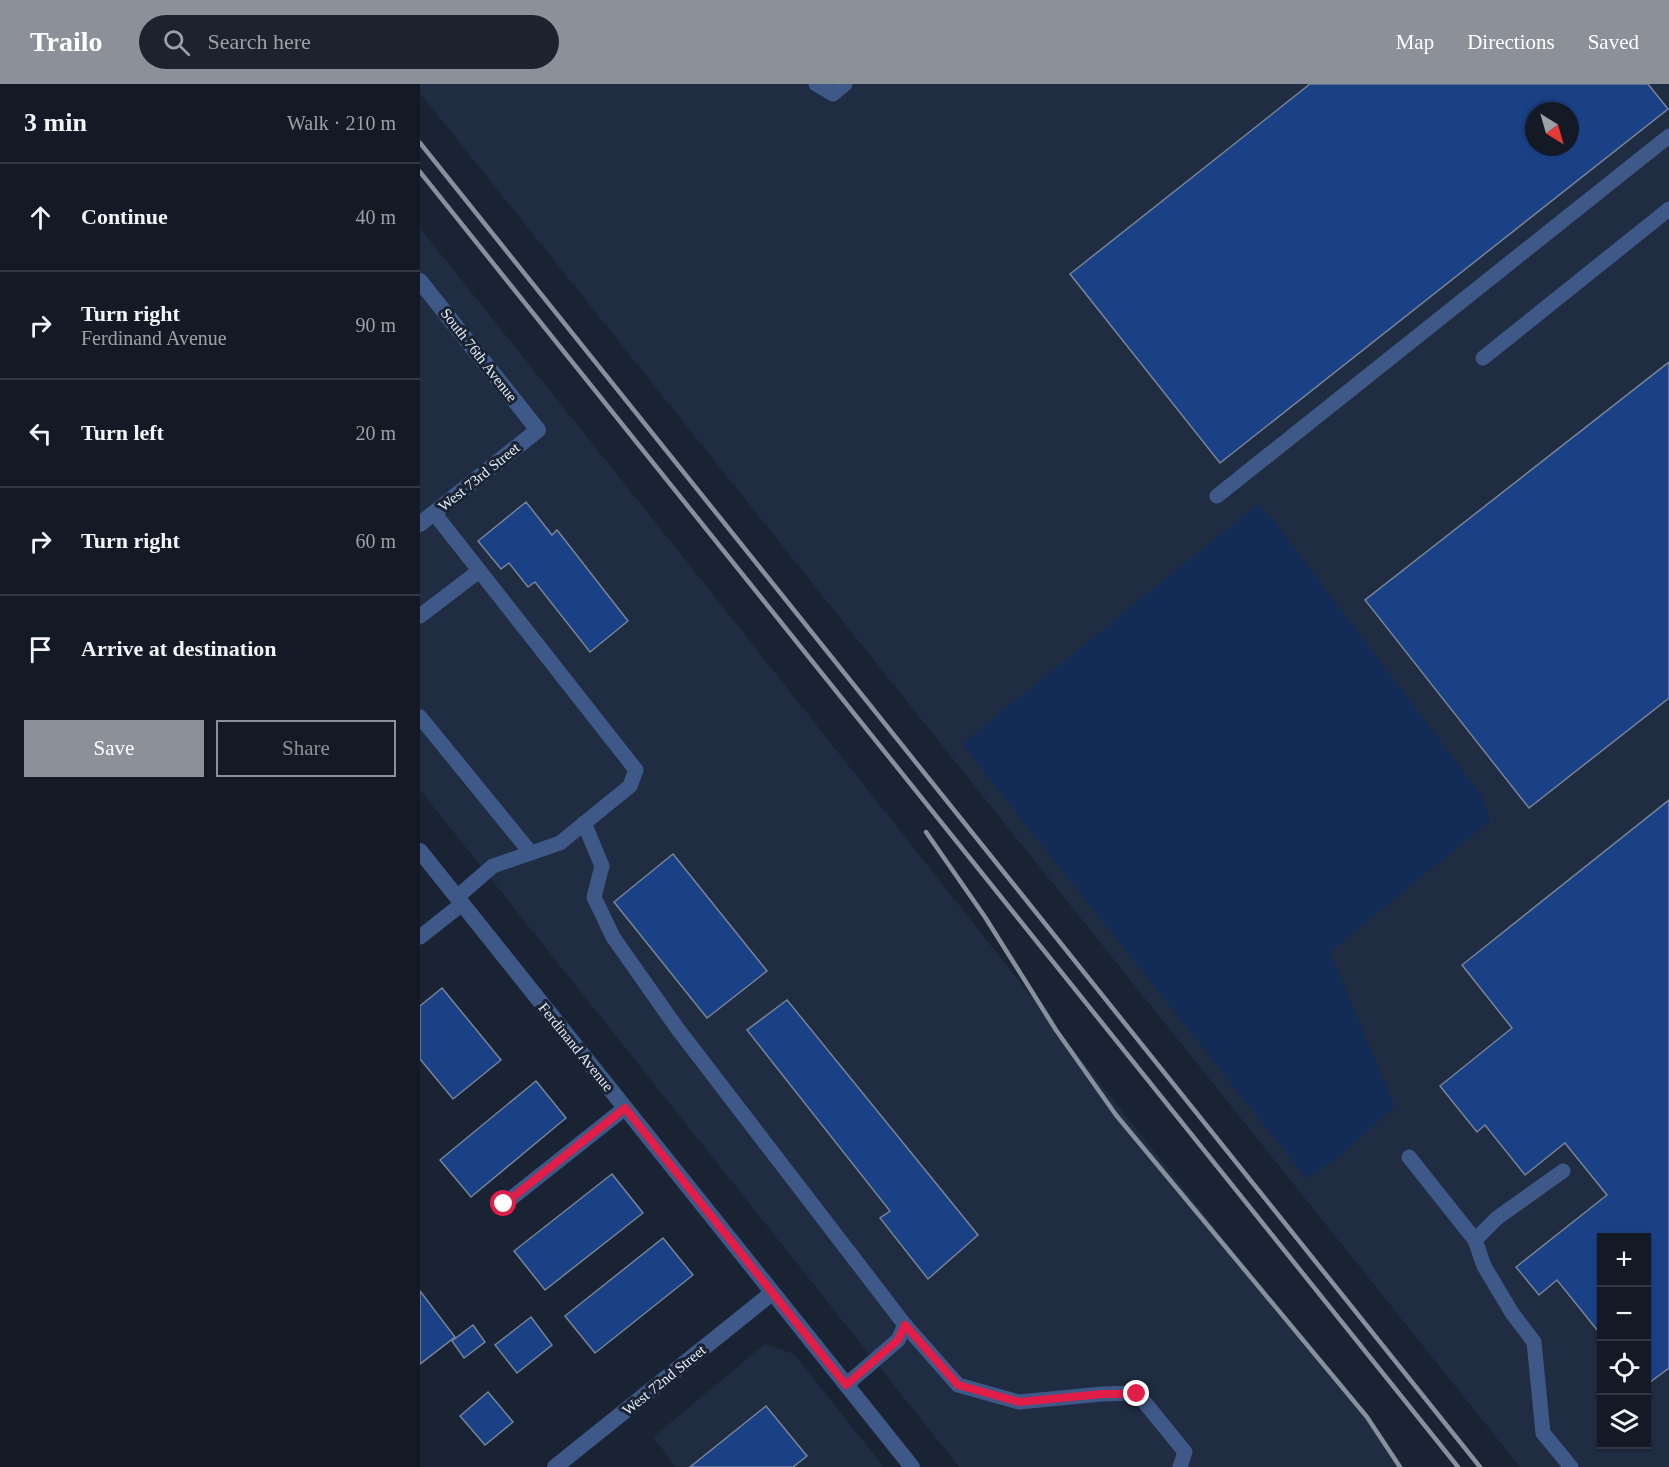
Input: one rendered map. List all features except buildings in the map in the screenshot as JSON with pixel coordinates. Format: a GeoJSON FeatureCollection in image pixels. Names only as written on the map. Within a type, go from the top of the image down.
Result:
{"type":"FeatureCollection","features":[{"type":"Feature","properties":{"kind":"street","name":"South 76th Avenue"},"geometry":{"type":"LineString","coordinates":[[420,281],[538,430]]}},
{"type":"Feature","properties":{"kind":"street","name":"West 73rd Street"},"geometry":{"type":"LineString","coordinates":[[420,524],[538,430]]}},
{"type":"Feature","properties":{"kind":"street","name":"Ferdinand Avenue"},"geometry":{"type":"LineString","coordinates":[[420,851],[912,1467]]}},
{"type":"Feature","properties":{"kind":"street","name":"West 72nd Street"},"geometry":{"type":"LineString","coordinates":[[555,1467],[772,1293]]}},
{"type":"Feature","properties":{"kind":"lane"},"geometry":{"type":"LineString","coordinates":[[816,84],[833,94],[845,84]]}},
{"type":"Feature","properties":{"kind":"lane"},"geometry":{"type":"LineString","coordinates":[[1217,496],[1669,136]]}},
{"type":"Feature","properties":{"kind":"lane"},"geometry":{"type":"LineString","coordinates":[[1483,358],[1669,209]]}},
{"type":"Feature","properties":{"kind":"lane"},"geometry":{"type":"LineString","coordinates":[[420,937],[460,901],[493,866],[560,843],[630,786],[636,770],[434,513]]}},
{"type":"Feature","properties":{"kind":"lane"},"geometry":{"type":"LineString","coordinates":[[420,616],[479,571]]}},
{"type":"Feature","properties":{"kind":"lane"},"geometry":{"type":"LineString","coordinates":[[420,717],[531,853]]}},
{"type":"Feature","properties":{"kind":"lane"},"geometry":{"type":"LineString","coordinates":[[584,823],[602,866],[594,897],[613,937],[678,1028],[905,1325],[958,1385],[1019,1402],[1102,1394],[1137,1394],[1185,1452],[1179,1467]]}},
{"type":"Feature","properties":{"kind":"lane"},"geometry":{"type":"LineString","coordinates":[[504,1204],[625,1108]]}},
{"type":"Feature","properties":{"kind":"lane"},"geometry":{"type":"LineString","coordinates":[[1409,1157],[1475,1240],[1484,1266],[1512,1312],[1534,1342],[1543,1433],[1571,1467]]}},
{"type":"Feature","properties":{"kind":"lane"},"geometry":{"type":"LineString","coordinates":[[1475,1240],[1497,1218],[1563,1170]]}},
{"type":"Feature","properties":{"kind":"lane"},"geometry":{"type":"LineString","coordinates":[[846,1385],[898,1340],[905,1325]]}},
{"type":"Feature","properties":{"kind":"shaded area"},"geometry":{"type":"Polygon","coordinates":[[[420,84],[1669,84],[1669,1467],[1520,1467],[420,93],[420,84]]]}},
{"type":"Feature","properties":{"kind":"shaded area"},"geometry":{"type":"Polygon","coordinates":[[[420,228],[1404,1467],[959,1467],[420,790],[420,228]]]}},
{"type":"Feature","properties":{"kind":"shaded area"},"geometry":{"type":"Polygon","coordinates":[[[1258,504],[1275,522],[1482,796],[1490,821],[1330,952],[1395,1106],[1343,1154],[1307,1179],[962,744],[1258,504]]]}},
{"type":"Feature","properties":{"kind":"shaded area"},"geometry":{"type":"Polygon","coordinates":[[[765,1344],[794,1354],[884,1467],[676,1467],[653,1437],[765,1344]]]}},
{"type":"Feature","properties":{"kind":"railway"},"geometry":{"type":"LineString","coordinates":[[420,143],[1480,1467]]}},
{"type":"Feature","properties":{"kind":"railway"},"geometry":{"type":"LineString","coordinates":[[420,172],[1458,1467]]}},
{"type":"Feature","properties":{"kind":"railway"},"geometry":{"type":"LineString","coordinates":[[926,832],[985,917],[1056,1030],[1116,1115],[1367,1417],[1400,1467]]}},
{"type":"Feature","properties":{"kind":"route"},"geometry":{"type":"LineString","coordinates":[[504,1204],[625,1108],[846,1385],[898,1340],[905,1325],[958,1385],[1019,1402],[1102,1394],[1137,1394]]}}]}
